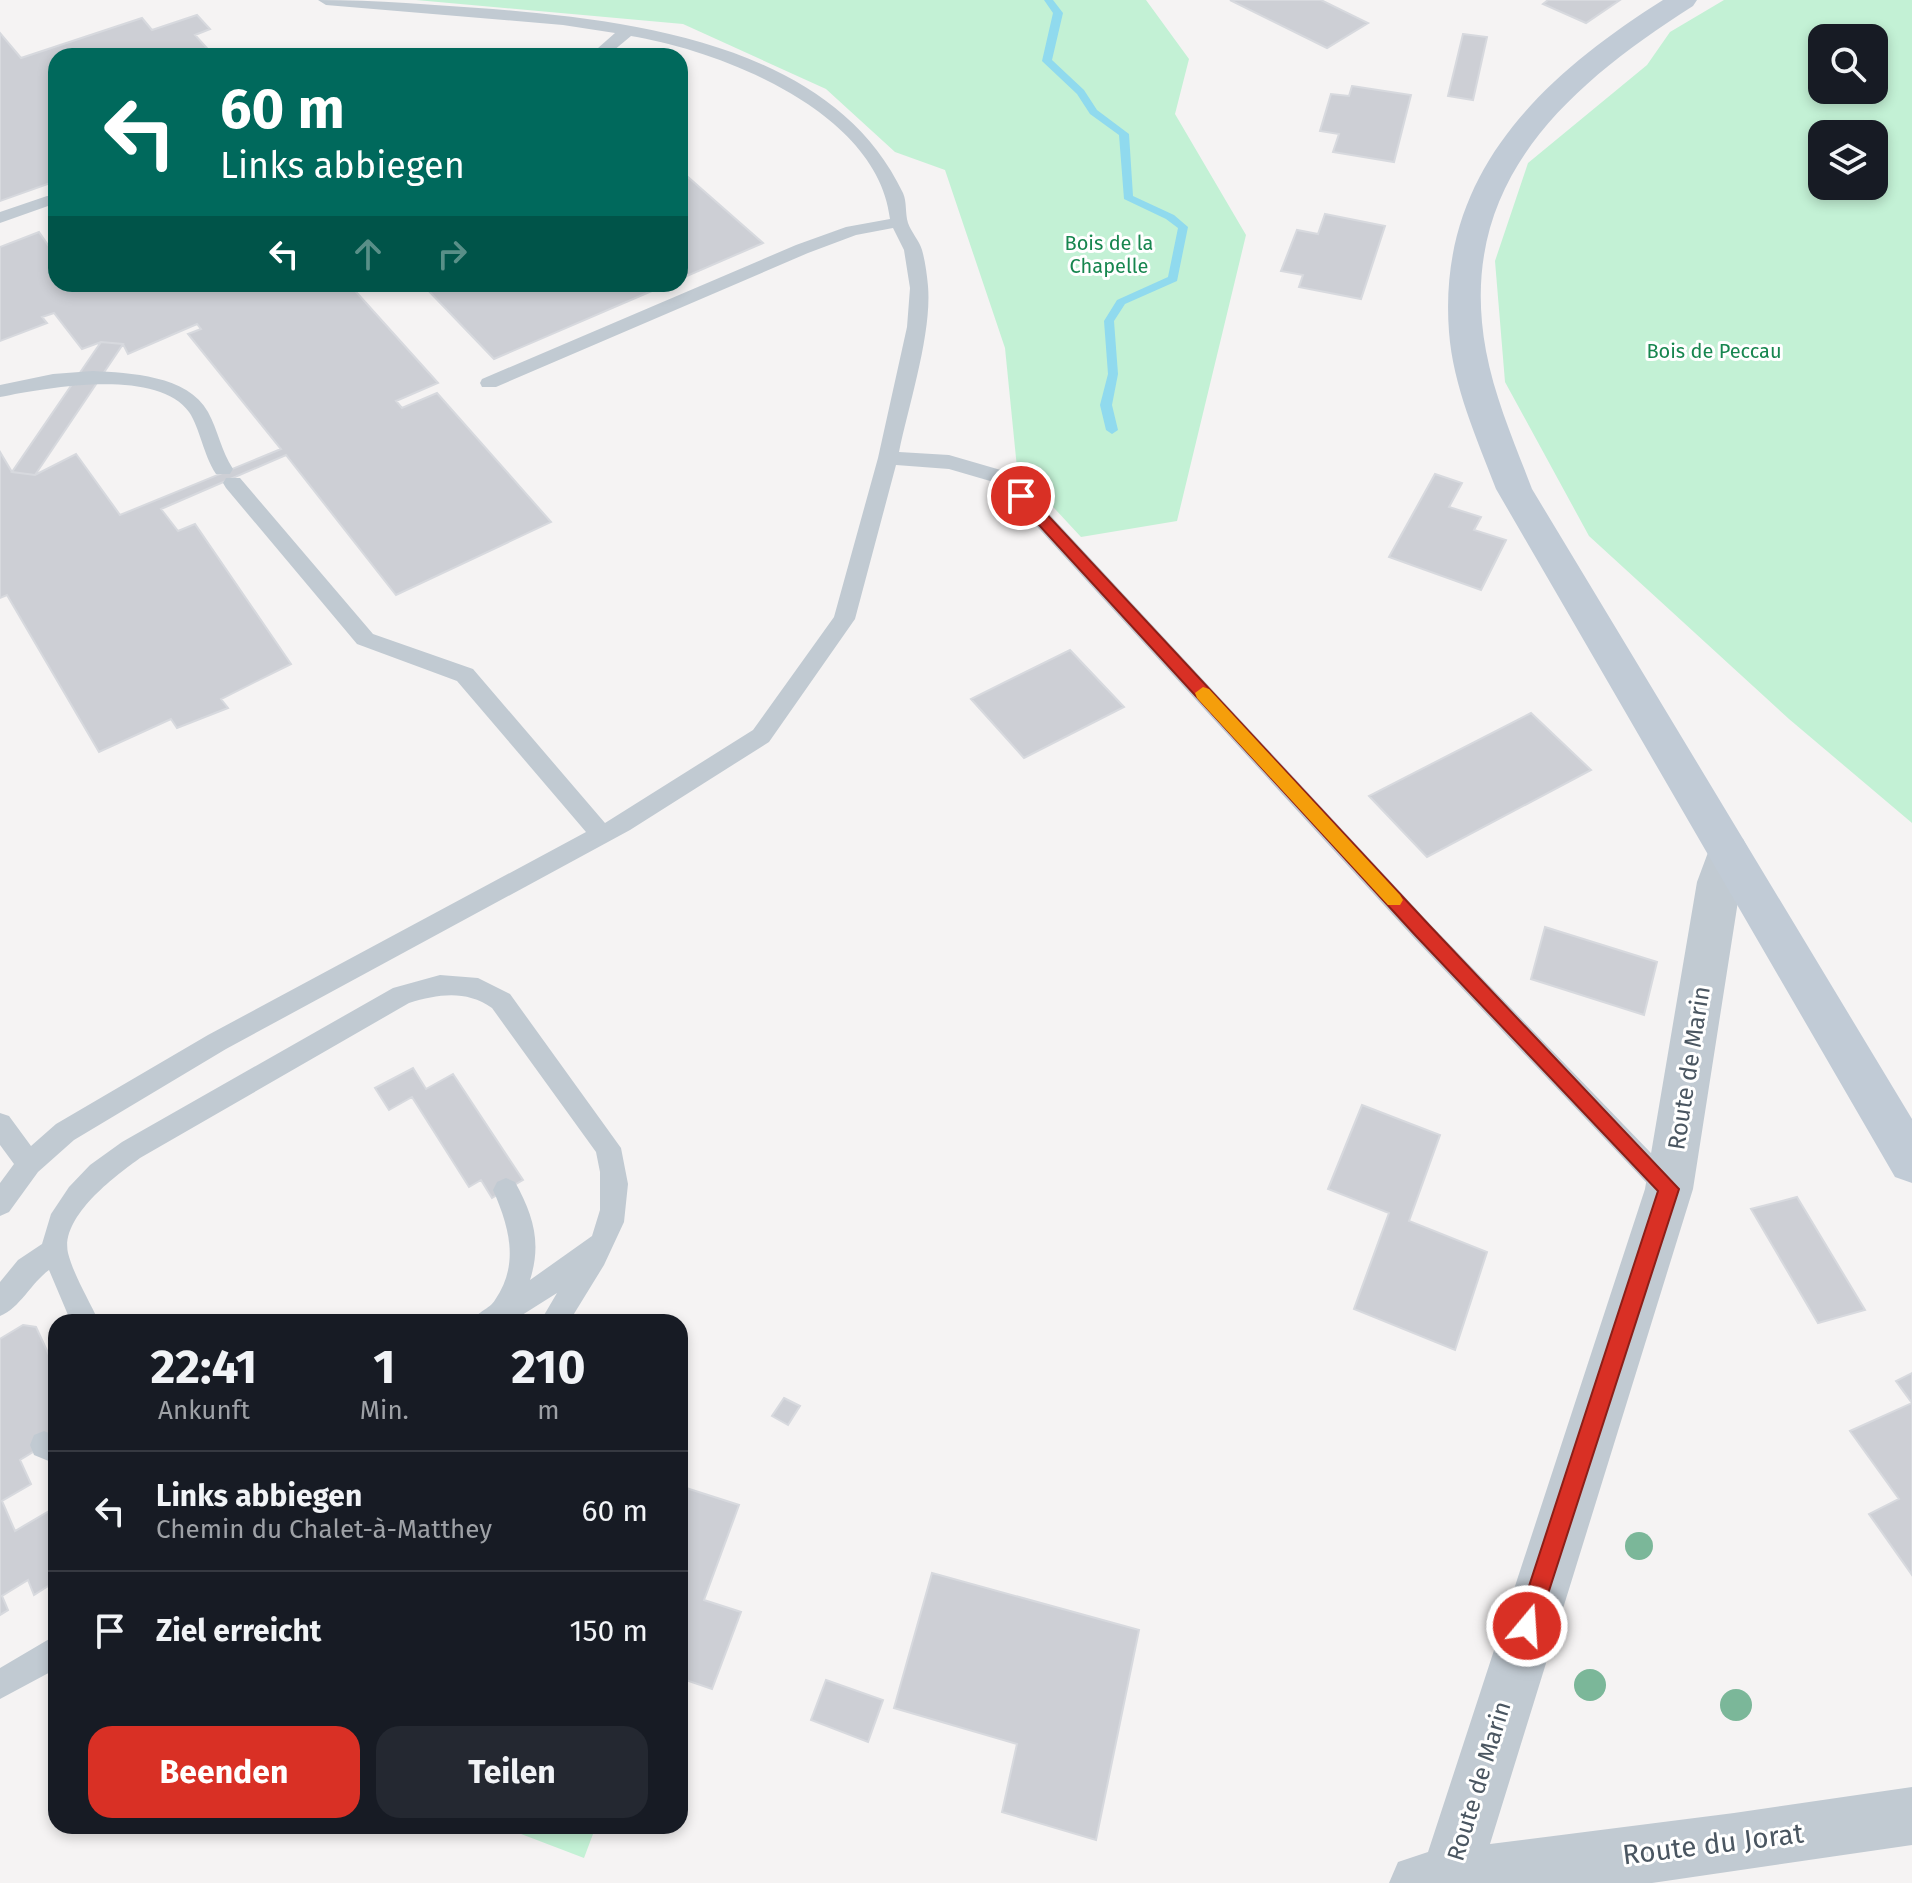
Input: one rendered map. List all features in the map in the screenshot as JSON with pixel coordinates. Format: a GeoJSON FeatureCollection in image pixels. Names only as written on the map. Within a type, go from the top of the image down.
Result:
{"type":"FeatureCollection","features":[{"type":"Feature","properties":{"kind":"main road"},"geometry":{"type":"LineString","coordinates":[[1683,0],[1604,50],[1563,85],[1527,124],[1500,164],[1479,210],[1463,283],[1466,333],[1480,400],[1514,489],[1912,1162]]}},
{"type":"Feature","properties":{"kind":"street","name":"Route de Marin"},"geometry":{"type":"LineString","coordinates":[[1435,1880],[1498,1715],[1669,1189],[1719,882],[1728,851]]}},
{"type":"Feature","properties":{"kind":"street","name":"Route du Jorat"},"geometry":{"type":"LineString","coordinates":[[1435,1880],[1734,1843],[1912,1816]]}},
{"type":"Feature","properties":{"kind":"lane"},"geometry":{"type":"LineString","coordinates":[[0,1204],[29,1164],[65,1132],[217,1042],[601,834],[761,736],[844,619],[888,458],[916,327],[919,288],[913,250],[899,222],[896,196],[874,159],[846,128],[806,94],[755,67],[676,39],[630,29],[563,20],[326,0]]}},
{"type":"Feature","properties":{"kind":"lane"},"geometry":{"type":"LineString","coordinates":[[607,48],[630,29]]}},
{"type":"Feature","properties":{"kind":"lane"},"geometry":{"type":"LineString","coordinates":[[0,218],[48,201]]}},
{"type":"Feature","properties":{"kind":"lane"},"geometry":{"type":"LineString","coordinates":[[489,383],[802,249],[852,231],[899,222]]}},
{"type":"Feature","properties":{"kind":"lane"},"geometry":{"type":"LineString","coordinates":[[0,391],[62,378],[104,378],[167,387],[195,407],[211,454],[365,639],[465,675],[601,834]]}},
{"type":"Feature","properties":{"kind":"lane"},"geometry":{"type":"LineString","coordinates":[[888,458],[949,462],[1004,478],[1422,931],[1669,1189]]}},
{"type":"Feature","properties":{"kind":"lane"},"geometry":{"type":"LineString","coordinates":[[82,1314],[54,1251],[60,1223],[78,1195],[99,1173],[131,1150],[402,995],[432,986],[464,983],[491,992],[501,1001],[608,1148],[615,1169],[615,1205],[601,1247],[559,1314]]}},
{"type":"Feature","properties":{"kind":"lane"},"geometry":{"type":"LineString","coordinates":[[0,1124],[29,1164]]}},
{"type":"Feature","properties":{"kind":"lane"},"geometry":{"type":"LineString","coordinates":[[497,1314],[526,1259],[519,1212],[506,1190]]}},
{"type":"Feature","properties":{"kind":"lane"},"geometry":{"type":"LineString","coordinates":[[499,1314],[601,1247]]}},
{"type":"Feature","properties":{"kind":"lane"},"geometry":{"type":"LineString","coordinates":[[0,1303],[28,1269],[54,1251]]}},
{"type":"Feature","properties":{"kind":"lane"},"geometry":{"type":"LineString","coordinates":[[0,1684],[48,1656]]}},
{"type":"Feature","properties":{"kind":"green space","name":"Bois de la Chapelle"},"geometry":{"type":"Polygon","coordinates":[[[416,0],[1146,0],[1189,59],[1175,114],[1246,235],[1177,521],[1081,537],[1017,468],[1005,348],[945,170],[895,152],[826,89],[683,24],[416,0]]]}},
{"type":"Feature","properties":{"kind":"green space","name":"Bois de Peccau"},"geometry":{"type":"Polygon","coordinates":[[[1724,0],[1912,0],[1912,823],[1789,719],[1589,536],[1505,382],[1495,261],[1528,163],[1647,65],[1670,32],[1724,0]]]}},
{"type":"Feature","properties":{"kind":"green space"},"geometry":{"type":"Polygon","coordinates":[[[521,1834],[593,1834],[584,1858],[521,1834]]]}},
{"type":"Feature","properties":{"kind":"building"},"geometry":{"type":"Polygon","coordinates":[[[1230,0],[1321,0],[1368,23],[1327,48],[1230,0]]]}},
{"type":"Feature","properties":{"kind":"building"},"geometry":{"type":"Polygon","coordinates":[[[1548,0],[1620,0],[1586,23],[1543,4],[1548,0]]]}},
{"type":"Feature","properties":{"kind":"building"},"geometry":{"type":"Polygon","coordinates":[[[197,15],[210,29],[195,35],[207,48],[51,48],[142,18],[152,30],[197,15]]]}},
{"type":"Feature","properties":{"kind":"building"},"geometry":{"type":"Polygon","coordinates":[[[0,33],[21,58],[48,49],[48,184],[0,201],[0,33]]]}},
{"type":"Feature","properties":{"kind":"building"},"geometry":{"type":"Polygon","coordinates":[[[1463,34],[1487,37],[1473,100],[1448,96],[1463,34]]]}},
{"type":"Feature","properties":{"kind":"building"},"geometry":{"type":"Polygon","coordinates":[[[1352,86],[1411,95],[1394,162],[1333,152],[1339,134],[1320,131],[1331,94],[1349,96],[1352,86]]]}},
{"type":"Feature","properties":{"kind":"building"},"geometry":{"type":"Polygon","coordinates":[[[688,177],[763,243],[688,276],[688,177]]]}},
{"type":"Feature","properties":{"kind":"building"},"geometry":{"type":"Polygon","coordinates":[[[1325,214],[1385,226],[1361,299],[1299,287],[1303,275],[1281,271],[1297,230],[1318,234],[1325,214]]]}},
{"type":"Feature","properties":{"kind":"building"},"geometry":{"type":"Polygon","coordinates":[[[39,232],[48,245],[48,292],[356,292],[438,383],[396,401],[402,408],[437,393],[551,522],[396,595],[286,455],[161,509],[178,531],[195,524],[291,664],[221,699],[228,708],[177,728],[171,719],[99,752],[7,595],[0,598],[0,452],[12,472],[35,475],[76,454],[120,515],[281,449],[188,334],[201,329],[197,324],[128,354],[123,344],[101,342],[82,349],[54,313],[42,317],[47,323],[0,341],[0,247],[39,232]]]}},
{"type":"Feature","properties":{"kind":"building"},"geometry":{"type":"Polygon","coordinates":[[[430,292],[649,292],[494,359],[430,292]]]}},
{"type":"Feature","properties":{"kind":"building"},"geometry":{"type":"Polygon","coordinates":[[[101,342],[123,344],[35,475],[12,472],[101,342]]]}},
{"type":"Feature","properties":{"kind":"building"},"geometry":{"type":"Polygon","coordinates":[[[1435,474],[1462,483],[1449,507],[1481,517],[1474,530],[1506,540],[1481,590],[1389,557],[1435,474]]]}},
{"type":"Feature","properties":{"kind":"building"},"geometry":{"type":"Polygon","coordinates":[[[1070,650],[1124,707],[1024,758],[971,699],[1070,650]]]}},
{"type":"Feature","properties":{"kind":"building"},"geometry":{"type":"Polygon","coordinates":[[[1531,713],[1591,770],[1427,857],[1369,796],[1531,713]]]}},
{"type":"Feature","properties":{"kind":"building"},"geometry":{"type":"Polygon","coordinates":[[[1545,927],[1657,962],[1644,1015],[1531,979],[1545,927]]]}},
{"type":"Feature","properties":{"kind":"building"},"geometry":{"type":"Polygon","coordinates":[[[413,1068],[426,1089],[453,1074],[523,1180],[492,1198],[481,1180],[469,1187],[412,1097],[389,1110],[375,1088],[413,1068]]]}},
{"type":"Feature","properties":{"kind":"building"},"geometry":{"type":"Polygon","coordinates":[[[1362,1105],[1440,1135],[1409,1221],[1487,1252],[1455,1350],[1354,1309],[1389,1213],[1328,1189],[1362,1105]]]}},
{"type":"Feature","properties":{"kind":"building"},"geometry":{"type":"Polygon","coordinates":[[[1797,1197],[1865,1310],[1818,1323],[1751,1209],[1797,1197]]]}},
{"type":"Feature","properties":{"kind":"building"},"geometry":{"type":"Polygon","coordinates":[[[23,1325],[36,1327],[48,1353],[48,1443],[20,1460],[31,1484],[2,1501],[15,1531],[48,1512],[48,1586],[34,1595],[28,1580],[2,1596],[8,1610],[0,1615],[0,1339],[23,1325]]]}},
{"type":"Feature","properties":{"kind":"building"},"geometry":{"type":"Polygon","coordinates":[[[1912,1373],[1912,1403],[1896,1381],[1912,1373]]]}},
{"type":"Feature","properties":{"kind":"building"},"geometry":{"type":"Polygon","coordinates":[[[784,1398],[800,1406],[788,1425],[772,1416],[784,1398]]]}},
{"type":"Feature","properties":{"kind":"building"},"geometry":{"type":"Polygon","coordinates":[[[1912,1403],[1912,1575],[1869,1514],[1899,1499],[1850,1431],[1912,1403]]]}},
{"type":"Feature","properties":{"kind":"building"},"geometry":{"type":"Polygon","coordinates":[[[688,1489],[739,1505],[704,1600],[741,1612],[712,1689],[688,1681],[688,1489]]]}},
{"type":"Feature","properties":{"kind":"building"},"geometry":{"type":"Polygon","coordinates":[[[932,1573],[1139,1630],[1096,1840],[1002,1812],[1017,1744],[894,1708],[932,1573]]]}},
{"type":"Feature","properties":{"kind":"building"},"geometry":{"type":"Polygon","coordinates":[[[826,1680],[883,1700],[868,1742],[811,1720],[826,1680]]]}},
{"type":"Feature","properties":{"kind":"waterway"},"geometry":{"type":"LineString","coordinates":[[1048,0],[1058,13],[1047,61],[1081,92],[1093,112],[1124,134],[1128,197],[1170,217],[1183,227],[1173,279],[1121,302],[1109,321],[1113,374],[1106,405],[1112,430]]}},
{"type":"Feature","properties":{"kind":"slow traffic"},"geometry":{"type":"LineString","coordinates":[[1203,693],[1394,900]]}},
{"type":"Feature","properties":{"kind":"route"},"geometry":{"type":"LineString","coordinates":[[1021,496],[1422,931],[1669,1189],[1527,1626]]}}]}
